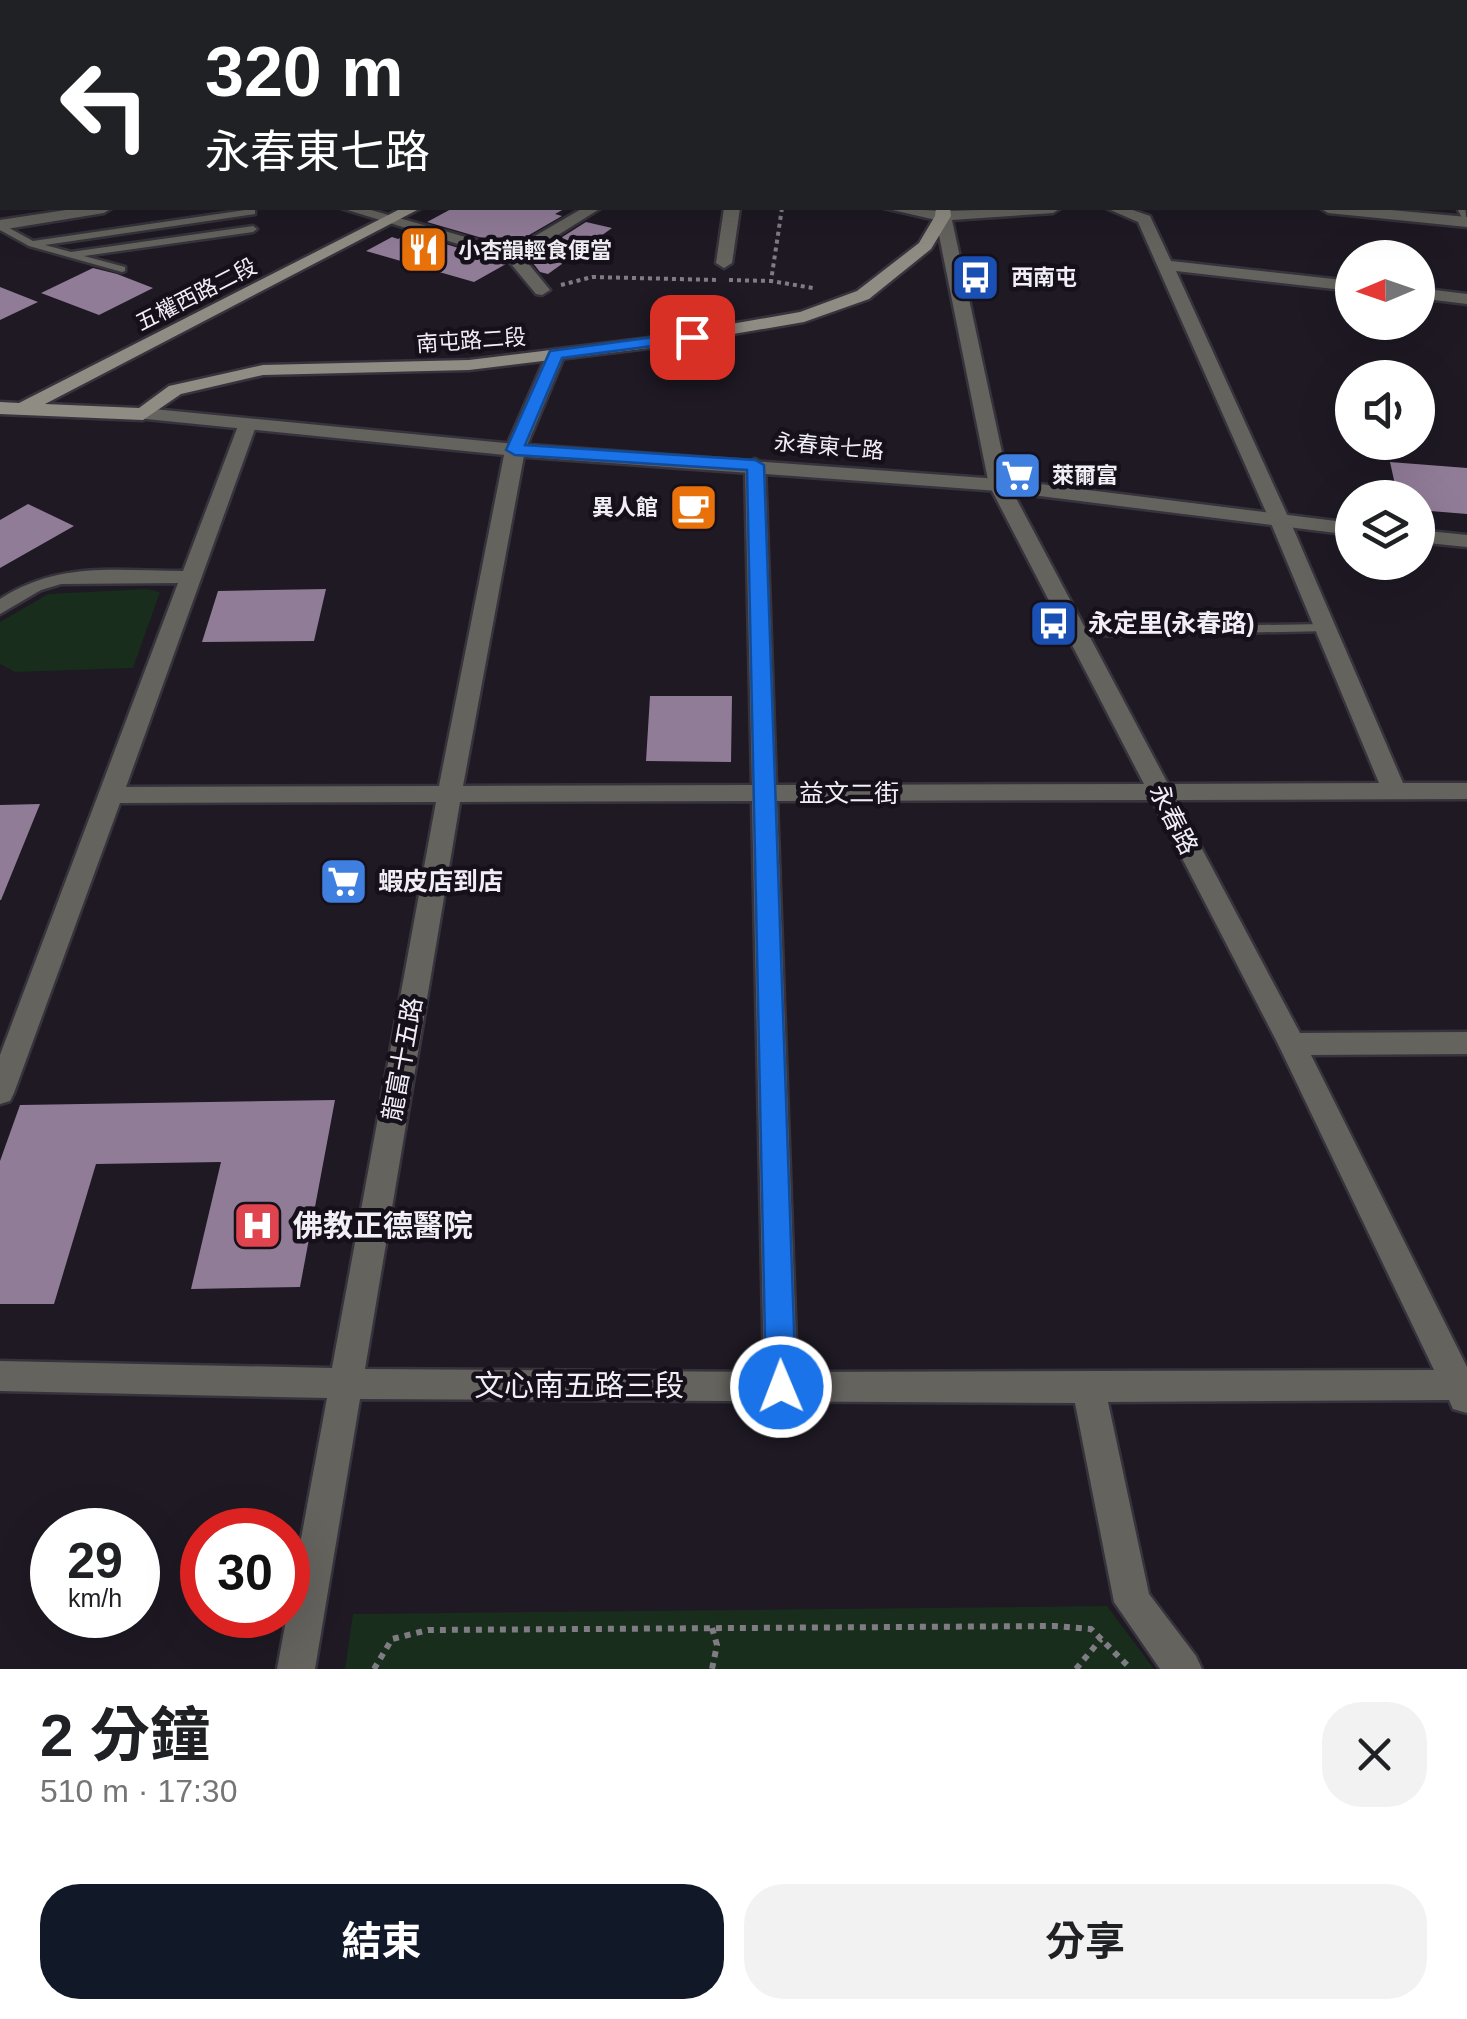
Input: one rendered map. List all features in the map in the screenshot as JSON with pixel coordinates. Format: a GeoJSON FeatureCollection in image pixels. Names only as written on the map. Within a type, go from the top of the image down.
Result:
{"type":"FeatureCollection","features":[{"type":"Feature","properties":{"kind":"main road","name":"南屯路二段"},"geometry":{"type":"LineString","coordinates":[[143,414],[175,390],[263,370],[469,365],[728,332],[804,316],[857,298],[925,246],[943,212]]}},
{"type":"Feature","properties":{"kind":"main road","name":"五權西路二段"},"geometry":{"type":"LineString","coordinates":[[0,405],[379,214]]}},
{"type":"Feature","properties":{"kind":"main road","name":"五權西路二段"},"geometry":{"type":"LineString","coordinates":[[0,421],[379,214]]}},
{"type":"Feature","properties":{"kind":"main road","name":"永春東七路"},"geometry":{"type":"LineString","coordinates":[[0,405],[143,414]]}},
{"type":"Feature","properties":{"kind":"street"},"geometry":{"type":"LineString","coordinates":[[0,225],[92,210]]}},
{"type":"Feature","properties":{"kind":"street"},"geometry":{"type":"LineString","coordinates":[[513,256],[590,210]]}},
{"type":"Feature","properties":{"kind":"street"},"geometry":{"type":"LineString","coordinates":[[724,263],[732,210]]}},
{"type":"Feature","properties":{"kind":"street"},"geometry":{"type":"LineString","coordinates":[[918,210],[998,210]]}},
{"type":"Feature","properties":{"kind":"street"},"geometry":{"type":"LineString","coordinates":[[1120,210],[1144,218],[1280,521],[1394,792]]}},
{"type":"Feature","properties":{"kind":"street"},"geometry":{"type":"LineString","coordinates":[[1349,210],[1467,221]]}},
{"type":"Feature","properties":{"kind":"street","name":"永春路"},"geometry":{"type":"LineString","coordinates":[[943,212],[998,485],[1292,1044],[1464,1390]]}},
{"type":"Feature","properties":{"kind":"street"},"geometry":{"type":"LineString","coordinates":[[379,214],[513,256],[541,289]]}},
{"type":"Feature","properties":{"kind":"street"},"geometry":{"type":"LineString","coordinates":[[1165,266],[1335,284]]}},
{"type":"Feature","properties":{"kind":"street"},"geometry":{"type":"LineString","coordinates":[[1435,296],[1467,299]]}},
{"type":"Feature","properties":{"kind":"street","name":"龍富十五路"},"geometry":{"type":"LineString","coordinates":[[296,1669],[449,796],[515,450],[556,354]]}},
{"type":"Feature","properties":{"kind":"street","name":"永春東七路"},"geometry":{"type":"LineString","coordinates":[[143,414],[515,450],[998,485],[1335,527]]}},
{"type":"Feature","properties":{"kind":"street"},"geometry":{"type":"LineString","coordinates":[[0,1093],[247,426]]}},
{"type":"Feature","properties":{"kind":"street"},"geometry":{"type":"LineString","coordinates":[[755,465],[781,1387]]}},
{"type":"Feature","properties":{"kind":"street"},"geometry":{"type":"LineString","coordinates":[[1435,538],[1467,541]]}},
{"type":"Feature","properties":{"kind":"street"},"geometry":{"type":"LineString","coordinates":[[0,608],[34,586],[59,578],[192,577]]}},
{"type":"Feature","properties":{"kind":"street","name":"益文二街"},"geometry":{"type":"LineString","coordinates":[[111,795],[1161,795],[1467,791]]}},
{"type":"Feature","properties":{"kind":"street"},"geometry":{"type":"LineString","coordinates":[[1292,1044],[1467,1043]]}},
{"type":"Feature","properties":{"kind":"street","name":"文心南五路三段"},"geometry":{"type":"LineString","coordinates":[[0,1376],[344,1386],[1464,1390]]}},
{"type":"Feature","properties":{"kind":"street"},"geometry":{"type":"LineString","coordinates":[[1089,1390],[1132,1602],[1183,1669]]}},
{"type":"Feature","properties":{"kind":"lane"},"geometry":{"type":"LineString","coordinates":[[32,244],[252,212]]}},
{"type":"Feature","properties":{"kind":"lane"},"geometry":{"type":"LineString","coordinates":[[0,225],[32,244],[122,269]]}},
{"type":"Feature","properties":{"kind":"lane"},"geometry":{"type":"LineString","coordinates":[[70,255],[253,229]]}},
{"type":"Feature","properties":{"kind":"lane"},"geometry":{"type":"LineString","coordinates":[[1078,632],[1324,628]]}},
{"type":"Feature","properties":{"kind":"path"},"geometry":{"type":"LineString","coordinates":[[771,281],[782,210]]}},
{"type":"Feature","properties":{"kind":"path"},"geometry":{"type":"LineString","coordinates":[[541,289],[592,277],[771,281],[813,288]]}},
{"type":"Feature","properties":{"kind":"path"},"geometry":{"type":"LineString","coordinates":[[374,1669],[392,1639],[428,1630],[1054,1626],[1091,1629],[1131,1669]]}},
{"type":"Feature","properties":{"kind":"path"},"geometry":{"type":"LineString","coordinates":[[712,1628],[717,1645],[712,1669]]}},
{"type":"Feature","properties":{"kind":"path"},"geometry":{"type":"LineString","coordinates":[[1076,1669],[1101,1639]]}},
{"type":"Feature","properties":{"kind":"green space"},"geometry":{"type":"Polygon","coordinates":[[[147,589],[160,592],[133,668],[15,672],[0,664],[0,622],[48,594],[147,589]]]}},
{"type":"Feature","properties":{"kind":"green space"},"geometry":{"type":"Polygon","coordinates":[[[1107,1606],[1154,1669],[345,1669],[353,1614],[1107,1606]]]}},
{"type":"Feature","properties":{"kind":"building"},"geometry":{"type":"Polygon","coordinates":[[[449,210],[562,210],[555,214],[562,216],[510,246],[427,222],[449,210]]]}},
{"type":"Feature","properties":{"kind":"building"},"geometry":{"type":"Polygon","coordinates":[[[586,222],[612,228],[548,274],[540,272],[529,258],[586,222]]]}},
{"type":"Feature","properties":{"kind":"building"},"geometry":{"type":"Polygon","coordinates":[[[409,233],[506,264],[474,282],[366,251],[409,233]]]}},
{"type":"Feature","properties":{"kind":"building"},"geometry":{"type":"Polygon","coordinates":[[[93,268],[153,288],[99,315],[41,293],[93,268]]]}},
{"type":"Feature","properties":{"kind":"building"},"geometry":{"type":"Polygon","coordinates":[[[0,287],[38,302],[0,320],[0,287]]]}},
{"type":"Feature","properties":{"kind":"building"},"geometry":{"type":"Polygon","coordinates":[[[1390,462],[1467,468],[1467,514],[1435,511],[1435,480],[1394,480],[1390,462]]]}},
{"type":"Feature","properties":{"kind":"building"},"geometry":{"type":"Polygon","coordinates":[[[28,504],[74,526],[0,568],[0,520],[28,504]]]}},
{"type":"Feature","properties":{"kind":"building"},"geometry":{"type":"Polygon","coordinates":[[[326,589],[314,641],[202,642],[218,591],[326,589]]]}},
{"type":"Feature","properties":{"kind":"building"},"geometry":{"type":"Polygon","coordinates":[[[650,696],[732,696],[731,762],[646,761],[650,696]]]}},
{"type":"Feature","properties":{"kind":"building"},"geometry":{"type":"Polygon","coordinates":[[[40,804],[1,900],[0,900],[0,805],[40,804]]]}},
{"type":"Feature","properties":{"kind":"building","name":"佛教正德醫院"},"geometry":{"type":"Polygon","coordinates":[[[335,1100],[300,1287],[191,1289],[221,1162],[96,1164],[54,1304],[0,1304],[0,1161],[20,1105],[335,1100]]]}},
{"type":"Feature","properties":{"kind":"place","name":"小杏韻輕食便當"},"geometry":{"type":"Point","coordinates":[423,250]}},
{"type":"Feature","properties":{"kind":"place","name":"西南屯"},"geometry":{"type":"Point","coordinates":[976,277]}},
{"type":"Feature","properties":{"kind":"place","name":"萊爾富"},"geometry":{"type":"Point","coordinates":[1017,475]}},
{"type":"Feature","properties":{"kind":"place","name":"異人館"},"geometry":{"type":"Point","coordinates":[693,507]}},
{"type":"Feature","properties":{"kind":"place","name":"永定里(永春路)"},"geometry":{"type":"Point","coordinates":[1053,623]}},
{"type":"Feature","properties":{"kind":"place","name":"蝦皮店到店"},"geometry":{"type":"Point","coordinates":[343,881]}},
{"type":"Feature","properties":{"kind":"place","name":"佛教正德醫院"},"geometry":{"type":"Point","coordinates":[258,1226]}},
{"type":"Feature","properties":{"kind":"route"},"geometry":{"type":"LineString","coordinates":[[692,337],[556,354],[515,450],[755,465],[781,1387]]}}]}
